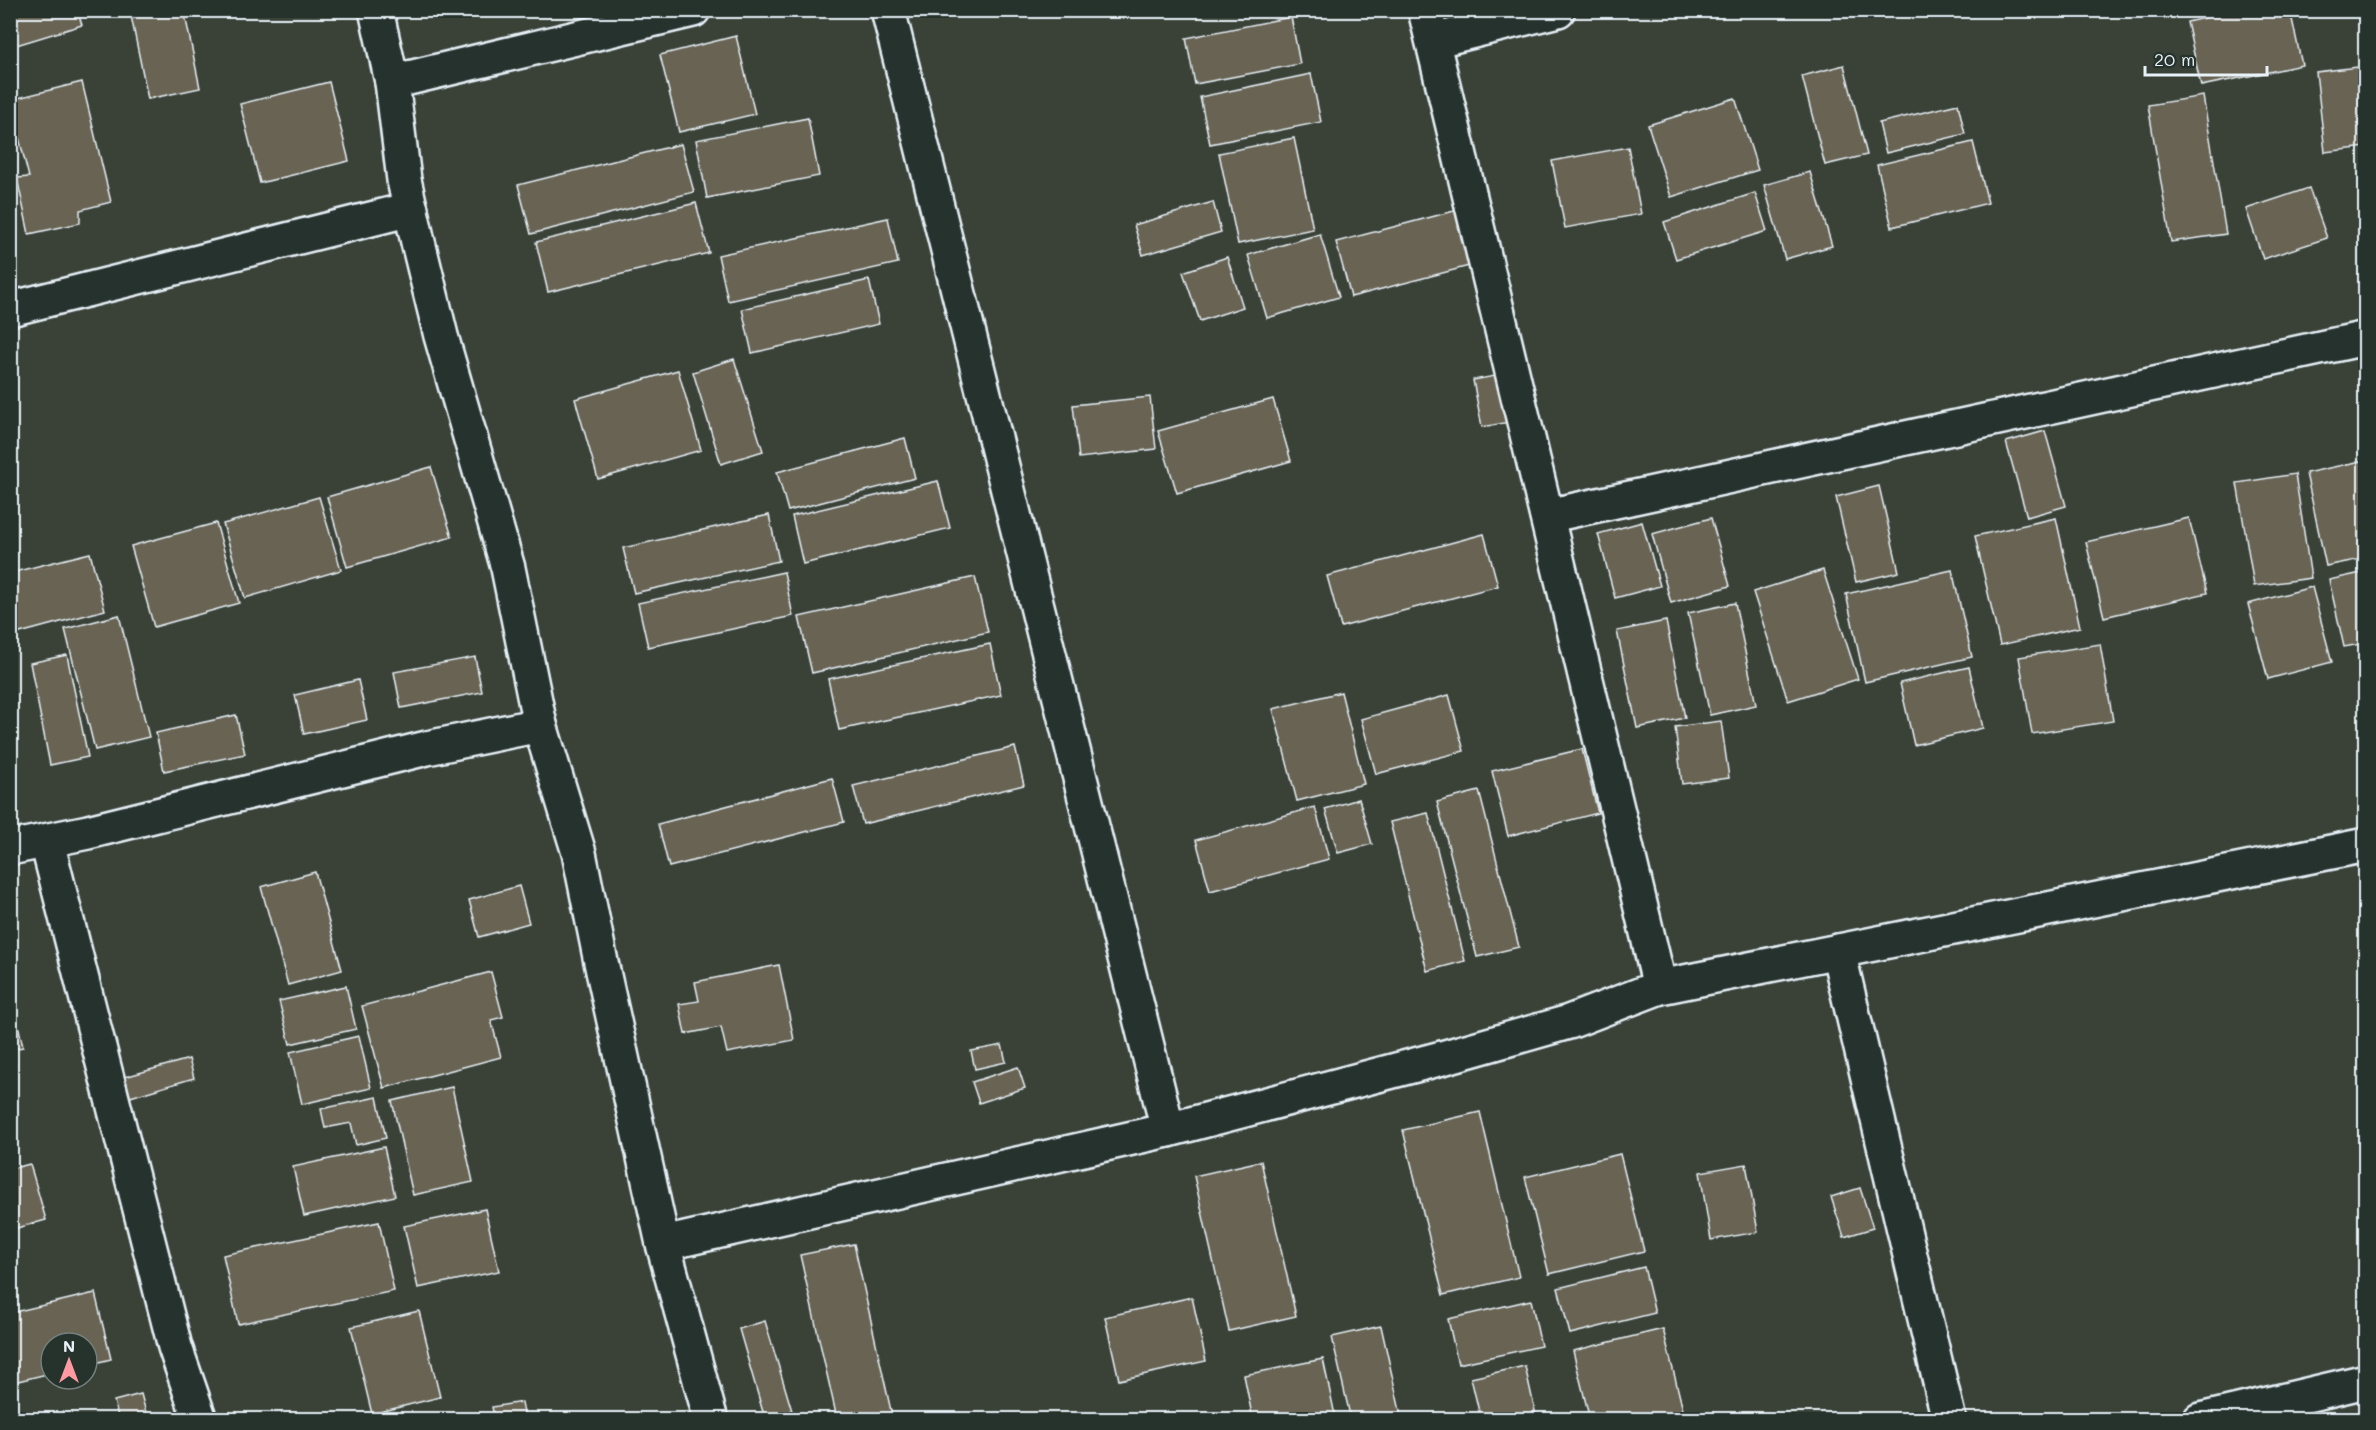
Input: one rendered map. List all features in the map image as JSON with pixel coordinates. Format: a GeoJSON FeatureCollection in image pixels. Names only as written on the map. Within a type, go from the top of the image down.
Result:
{"type":"FeatureCollection","features":[{"type":"Feature","properties":{"kind":"street"},"geometry":{"type":"LineString","coordinates":[[376,10],[392,82],[405,180],[441,336],[508,568],[540,725],[579,853],[663,1244],[711,1419]]}},
{"type":"Feature","properties":{"kind":"street"},"geometry":{"type":"LineString","coordinates":[[392,82],[693,10]]}},
{"type":"Feature","properties":{"kind":"street"},"geometry":{"type":"LineString","coordinates":[[888,10],[1168,1130]]}},
{"type":"Feature","properties":{"kind":"street"},"geometry":{"type":"LineString","coordinates":[[1558,10],[1429,26],[1660,987]]}},
{"type":"Feature","properties":{"kind":"street"},"geometry":{"type":"LineString","coordinates":[[10,309],[411,209]]}},
{"type":"Feature","properties":{"kind":"street"},"geometry":{"type":"LineString","coordinates":[[1547,516],[2366,338]]}},
{"type":"Feature","properties":{"kind":"street"},"geometry":{"type":"LineString","coordinates":[[10,848],[47,842],[428,748],[540,725]]}},
{"type":"Feature","properties":{"kind":"street"},"geometry":{"type":"LineString","coordinates":[[47,842],[176,1347],[200,1419]]}},
{"type":"Feature","properties":{"kind":"street"},"geometry":{"type":"LineString","coordinates":[[663,1244],[1168,1130],[1559,1025],[1660,987],[2366,845]]}},
{"type":"Feature","properties":{"kind":"street"},"geometry":{"type":"LineString","coordinates":[[1838,951],[1949,1419]]}},
{"type":"Feature","properties":{"kind":"street"},"geometry":{"type":"LineString","coordinates":[[2200,1419],[2366,1380]]}},
{"type":"Feature","properties":{"kind":"building"},"geometry":{"type":"Polygon","coordinates":[[[10,10],[77,10],[82,25],[10,47],[10,10]]]}},
{"type":"Feature","properties":{"kind":"building"},"geometry":{"type":"Polygon","coordinates":[[[184,10],[200,88],[148,99],[130,11],[184,10]]]}},
{"type":"Feature","properties":{"kind":"building"},"geometry":{"type":"Polygon","coordinates":[[[2238,10],[2290,10],[2302,65],[2201,86],[2187,22],[2238,10]]]}},
{"type":"Feature","properties":{"kind":"building"},"geometry":{"type":"Polygon","coordinates":[[[1291,17],[1300,64],[1195,84],[1186,38],[1291,17]]]}},
{"type":"Feature","properties":{"kind":"building"},"geometry":{"type":"Polygon","coordinates":[[[736,36],[755,114],[679,132],[660,55],[736,36]]]}},
{"type":"Feature","properties":{"kind":"building"},"geometry":{"type":"Polygon","coordinates":[[[1844,65],[1867,155],[1825,165],[1802,76],[1844,65]]]}},
{"type":"Feature","properties":{"kind":"building"},"geometry":{"type":"Polygon","coordinates":[[[2366,66],[2366,147],[2325,152],[2316,72],[2366,66]]]}},
{"type":"Feature","properties":{"kind":"building"},"geometry":{"type":"Polygon","coordinates":[[[1311,74],[1321,122],[1210,144],[1200,97],[1311,74]]]}},
{"type":"Feature","properties":{"kind":"building"},"geometry":{"type":"Polygon","coordinates":[[[82,82],[111,202],[80,210],[80,223],[29,234],[17,178],[29,177],[17,130],[10,132],[10,100],[82,82]]]}},
{"type":"Feature","properties":{"kind":"building"},"geometry":{"type":"Polygon","coordinates":[[[329,82],[349,161],[260,183],[240,104],[329,82]]]}},
{"type":"Feature","properties":{"kind":"building"},"geometry":{"type":"Polygon","coordinates":[[[2203,96],[2226,234],[2171,242],[2148,105],[2203,96]]]}},
{"type":"Feature","properties":{"kind":"building"},"geometry":{"type":"Polygon","coordinates":[[[1735,98],[1758,170],[1671,197],[1648,125],[1735,98]]]}},
{"type":"Feature","properties":{"kind":"building"},"geometry":{"type":"Polygon","coordinates":[[[1958,104],[1965,134],[1886,153],[1879,123],[1958,104]]]}},
{"type":"Feature","properties":{"kind":"building"},"geometry":{"type":"Polygon","coordinates":[[[808,118],[819,176],[707,198],[696,140],[808,118]]]}},
{"type":"Feature","properties":{"kind":"building"},"geometry":{"type":"Polygon","coordinates":[[[1294,138],[1313,229],[1238,244],[1219,153],[1294,138]]]}},
{"type":"Feature","properties":{"kind":"building"},"geometry":{"type":"Polygon","coordinates":[[[1973,142],[1988,203],[1892,227],[1877,165],[1973,142]]]}},
{"type":"Feature","properties":{"kind":"building"},"geometry":{"type":"Polygon","coordinates":[[[681,144],[694,192],[531,234],[518,185],[681,144]]]}},
{"type":"Feature","properties":{"kind":"building"},"geometry":{"type":"Polygon","coordinates":[[[1628,147],[1641,214],[1565,228],[1552,161],[1628,147]]]}},
{"type":"Feature","properties":{"kind":"building"},"geometry":{"type":"Polygon","coordinates":[[[1810,172],[1832,246],[1785,259],[1764,185],[1810,172]]]}},
{"type":"Feature","properties":{"kind":"building"},"geometry":{"type":"Polygon","coordinates":[[[2309,188],[2327,238],[2263,259],[2246,209],[2309,188]]]}},
{"type":"Feature","properties":{"kind":"building"},"geometry":{"type":"Polygon","coordinates":[[[1755,193],[1767,231],[1676,259],[1664,222],[1755,193]]]}},
{"type":"Feature","properties":{"kind":"building"},"geometry":{"type":"Polygon","coordinates":[[[1213,202],[1221,232],[1143,255],[1134,225],[1213,202]]]}},
{"type":"Feature","properties":{"kind":"building"},"geometry":{"type":"Polygon","coordinates":[[[696,203],[709,253],[548,292],[536,242],[696,203]]]}},
{"type":"Feature","properties":{"kind":"building"},"geometry":{"type":"Polygon","coordinates":[[[1458,210],[1473,265],[1351,297],[1336,242],[1458,210]]]}},
{"type":"Feature","properties":{"kind":"building"},"geometry":{"type":"Polygon","coordinates":[[[888,218],[898,263],[728,301],[718,255],[888,218]]]}},
{"type":"Feature","properties":{"kind":"building"},"geometry":{"type":"Polygon","coordinates":[[[1320,234],[1339,297],[1267,318],[1248,255],[1320,234]]]}},
{"type":"Feature","properties":{"kind":"building"},"geometry":{"type":"Polygon","coordinates":[[[1227,257],[1243,307],[1200,321],[1183,272],[1227,257]]]}},
{"type":"Feature","properties":{"kind":"building"},"geometry":{"type":"Polygon","coordinates":[[[869,280],[879,324],[752,353],[742,309],[869,280]]]}},
{"type":"Feature","properties":{"kind":"building"},"geometry":{"type":"Polygon","coordinates":[[[734,359],[763,451],[721,464],[693,372],[734,359]]]}},
{"type":"Feature","properties":{"kind":"building"},"geometry":{"type":"Polygon","coordinates":[[[678,370],[701,450],[598,479],[575,399],[678,370]]]}},
{"type":"Feature","properties":{"kind":"building"},"geometry":{"type":"Polygon","coordinates":[[[1506,374],[1516,421],[1482,427],[1473,380],[1506,374]]]}},
{"type":"Feature","properties":{"kind":"building"},"geometry":{"type":"Polygon","coordinates":[[[1150,397],[1156,449],[1079,458],[1073,405],[1150,397]]]}},
{"type":"Feature","properties":{"kind":"building"},"geometry":{"type":"Polygon","coordinates":[[[1273,399],[1291,461],[1177,493],[1158,431],[1273,399]]]}},
{"type":"Feature","properties":{"kind":"building"},"geometry":{"type":"Polygon","coordinates":[[[2045,431],[2066,506],[2027,517],[2006,442],[2045,431]]]}},
{"type":"Feature","properties":{"kind":"building"},"geometry":{"type":"Polygon","coordinates":[[[905,438],[915,478],[788,511],[777,472],[905,438]]]}},
{"type":"Feature","properties":{"kind":"building"},"geometry":{"type":"Polygon","coordinates":[[[2366,460],[2366,558],[2326,566],[2306,473],[2366,460]]]}},
{"type":"Feature","properties":{"kind":"building"},"geometry":{"type":"Polygon","coordinates":[[[431,467],[452,537],[347,567],[327,497],[431,467]]]}},
{"type":"Feature","properties":{"kind":"building"},"geometry":{"type":"Polygon","coordinates":[[[2295,474],[2311,578],[2254,586],[2237,483],[2295,474]]]}},
{"type":"Feature","properties":{"kind":"building"},"geometry":{"type":"Polygon","coordinates":[[[938,481],[950,528],[803,564],[792,516],[938,481]]]}},
{"type":"Feature","properties":{"kind":"building"},"geometry":{"type":"Polygon","coordinates":[[[1879,486],[1899,572],[1856,582],[1836,497],[1879,486]]]}},
{"type":"Feature","properties":{"kind":"building"},"geometry":{"type":"Polygon","coordinates":[[[319,497],[341,570],[245,598],[223,524],[319,497]]]}},
{"type":"Feature","properties":{"kind":"building"},"geometry":{"type":"Polygon","coordinates":[[[769,515],[779,561],[634,593],[623,548],[769,515]]]}},
{"type":"Feature","properties":{"kind":"building"},"geometry":{"type":"Polygon","coordinates":[[[1711,518],[1730,586],[1671,603],[1652,534],[1711,518]]]}},
{"type":"Feature","properties":{"kind":"building"},"geometry":{"type":"Polygon","coordinates":[[[2056,518],[2080,627],[2000,645],[1975,536],[2056,518]]]}},
{"type":"Feature","properties":{"kind":"building"},"geometry":{"type":"Polygon","coordinates":[[[2189,518],[2207,593],[2104,617],[2086,542],[2189,518]]]}},
{"type":"Feature","properties":{"kind":"building"},"geometry":{"type":"Polygon","coordinates":[[[1642,522],[1660,586],[1615,598],[1598,534],[1642,522]]]}},
{"type":"Feature","properties":{"kind":"building"},"geometry":{"type":"Polygon","coordinates":[[[216,523],[239,603],[154,627],[131,546],[216,523]]]}},
{"type":"Feature","properties":{"kind":"building"},"geometry":{"type":"Polygon","coordinates":[[[1484,534],[1498,586],[1341,627],[1327,576],[1484,534]]]}},
{"type":"Feature","properties":{"kind":"building"},"geometry":{"type":"Polygon","coordinates":[[[90,553],[105,610],[16,634],[10,613],[10,573],[90,553]]]}},
{"type":"Feature","properties":{"kind":"building"},"geometry":{"type":"Polygon","coordinates":[[[1823,570],[1858,679],[1788,701],[1753,592],[1823,570]]]}},
{"type":"Feature","properties":{"kind":"building"},"geometry":{"type":"Polygon","coordinates":[[[1952,570],[1972,657],[1865,682],[1846,594],[1952,570]]]}},
{"type":"Feature","properties":{"kind":"building"},"geometry":{"type":"Polygon","coordinates":[[[784,572],[793,616],[648,647],[638,603],[784,572]]]}},
{"type":"Feature","properties":{"kind":"building"},"geometry":{"type":"Polygon","coordinates":[[[2366,572],[2366,643],[2344,647],[2329,580],[2366,572]]]}},
{"type":"Feature","properties":{"kind":"building"},"geometry":{"type":"Polygon","coordinates":[[[975,577],[988,632],[812,673],[799,617],[975,577]]]}},
{"type":"Feature","properties":{"kind":"building"},"geometry":{"type":"Polygon","coordinates":[[[2312,587],[2332,662],[2268,679],[2248,604],[2312,587]]]}},
{"type":"Feature","properties":{"kind":"building"},"geometry":{"type":"Polygon","coordinates":[[[1735,603],[1756,705],[1710,715],[1688,613],[1735,603]]]}},
{"type":"Feature","properties":{"kind":"building"},"geometry":{"type":"Polygon","coordinates":[[[119,615],[149,737],[95,750],[65,629],[119,615]]]}},
{"type":"Feature","properties":{"kind":"building"},"geometry":{"type":"Polygon","coordinates":[[[1666,621],[1685,718],[1637,728],[1617,631],[1666,621]]]}},
{"type":"Feature","properties":{"kind":"building"},"geometry":{"type":"Polygon","coordinates":[[[990,644],[1001,695],[839,730],[828,679],[990,644]]]}},
{"type":"Feature","properties":{"kind":"building"},"geometry":{"type":"Polygon","coordinates":[[[2100,644],[2113,721],[2032,734],[2019,657],[2100,644]]]}},
{"type":"Feature","properties":{"kind":"building"},"geometry":{"type":"Polygon","coordinates":[[[67,655],[88,757],[50,765],[30,663],[67,655]]]}},
{"type":"Feature","properties":{"kind":"building"},"geometry":{"type":"Polygon","coordinates":[[[475,657],[482,692],[401,708],[394,672],[475,657]]]}},
{"type":"Feature","properties":{"kind":"building"},"geometry":{"type":"Polygon","coordinates":[[[1969,667],[1983,728],[1914,745],[1900,683],[1969,667]]]}},
{"type":"Feature","properties":{"kind":"building"},"geometry":{"type":"Polygon","coordinates":[[[358,680],[367,720],[304,734],[295,695],[358,680]]]}},
{"type":"Feature","properties":{"kind":"building"},"geometry":{"type":"Polygon","coordinates":[[[1341,692],[1364,784],[1297,801],[1273,709],[1341,692]]]}},
{"type":"Feature","properties":{"kind":"building"},"geometry":{"type":"Polygon","coordinates":[[[1449,695],[1464,751],[1376,774],[1361,719],[1449,695]]]}},
{"type":"Feature","properties":{"kind":"building"},"geometry":{"type":"Polygon","coordinates":[[[236,715],[245,754],[164,771],[156,733],[236,715]]]}},
{"type":"Feature","properties":{"kind":"building"},"geometry":{"type":"Polygon","coordinates":[[[1721,721],[1729,778],[1682,784],[1675,727],[1721,721]]]}},
{"type":"Feature","properties":{"kind":"building"},"geometry":{"type":"Polygon","coordinates":[[[1015,747],[1024,785],[863,824],[853,786],[1015,747]]]}},
{"type":"Feature","properties":{"kind":"building"},"geometry":{"type":"Polygon","coordinates":[[[1582,749],[1598,813],[1508,836],[1492,771],[1582,749]]]}},
{"type":"Feature","properties":{"kind":"building"},"geometry":{"type":"Polygon","coordinates":[[[832,778],[844,822],[669,867],[658,824],[832,778]]]}},
{"type":"Feature","properties":{"kind":"building"},"geometry":{"type":"Polygon","coordinates":[[[1479,791],[1519,947],[1477,957],[1437,802],[1479,791]]]}},
{"type":"Feature","properties":{"kind":"building"},"geometry":{"type":"Polygon","coordinates":[[[1359,799],[1372,844],[1338,853],[1325,809],[1359,799]]]}},
{"type":"Feature","properties":{"kind":"building"},"geometry":{"type":"Polygon","coordinates":[[[1315,807],[1329,859],[1210,891],[1196,840],[1315,807]]]}},
{"type":"Feature","properties":{"kind":"building"},"geometry":{"type":"Polygon","coordinates":[[[1428,813],[1465,961],[1427,971],[1390,822],[1428,813]]]}},
{"type":"Feature","properties":{"kind":"building"},"geometry":{"type":"Polygon","coordinates":[[[315,872],[342,970],[288,985],[261,887],[315,872]]]}},
{"type":"Feature","properties":{"kind":"building"},"geometry":{"type":"Polygon","coordinates":[[[519,886],[529,923],[479,937],[469,900],[519,886]]]}},
{"type":"Feature","properties":{"kind":"building"},"geometry":{"type":"Polygon","coordinates":[[[779,965],[794,1040],[727,1053],[721,1027],[685,1034],[679,1004],[699,1001],[695,982],[779,965]]]}},
{"type":"Feature","properties":{"kind":"building"},"geometry":{"type":"Polygon","coordinates":[[[491,972],[503,1017],[491,1020],[501,1057],[384,1088],[362,1006],[491,972]]]}},
{"type":"Feature","properties":{"kind":"building"},"geometry":{"type":"Polygon","coordinates":[[[346,986],[356,1029],[290,1044],[279,1001],[346,986]]]}},
{"type":"Feature","properties":{"kind":"building"},"geometry":{"type":"Polygon","coordinates":[[[10,988],[23,1047],[10,1050],[10,988]]]}},
{"type":"Feature","properties":{"kind":"building"},"geometry":{"type":"Polygon","coordinates":[[[359,1036],[371,1088],[302,1104],[290,1052],[359,1036]]]}},
{"type":"Feature","properties":{"kind":"building"},"geometry":{"type":"Polygon","coordinates":[[[1002,1045],[1006,1062],[975,1069],[971,1051],[1002,1045]]]}},
{"type":"Feature","properties":{"kind":"building"},"geometry":{"type":"Polygon","coordinates":[[[189,1059],[194,1078],[127,1098],[121,1078],[189,1059]]]}},
{"type":"Feature","properties":{"kind":"building"},"geometry":{"type":"Polygon","coordinates":[[[1018,1067],[1025,1088],[979,1103],[972,1082],[1018,1067]]]}},
{"type":"Feature","properties":{"kind":"building"},"geometry":{"type":"Polygon","coordinates":[[[452,1087],[473,1182],[413,1195],[392,1101],[452,1087]]]}},
{"type":"Feature","properties":{"kind":"building"},"geometry":{"type":"Polygon","coordinates":[[[377,1097],[386,1138],[356,1145],[351,1123],[325,1128],[321,1109],[377,1097]]]}},
{"type":"Feature","properties":{"kind":"building"},"geometry":{"type":"Polygon","coordinates":[[[1480,1112],[1519,1277],[1443,1295],[1403,1130],[1480,1112]]]}},
{"type":"Feature","properties":{"kind":"building"},"geometry":{"type":"Polygon","coordinates":[[[384,1147],[395,1196],[304,1216],[293,1167],[384,1147]]]}},
{"type":"Feature","properties":{"kind":"building"},"geometry":{"type":"Polygon","coordinates":[[[1620,1154],[1644,1251],[1549,1274],[1525,1177],[1620,1154]]]}},
{"type":"Feature","properties":{"kind":"building"},"geometry":{"type":"Polygon","coordinates":[[[1261,1161],[1296,1316],[1229,1331],[1194,1176],[1261,1161]]]}},
{"type":"Feature","properties":{"kind":"building"},"geometry":{"type":"Polygon","coordinates":[[[30,1164],[46,1220],[10,1230],[10,1169],[30,1164]]]}},
{"type":"Feature","properties":{"kind":"building"},"geometry":{"type":"Polygon","coordinates":[[[1746,1164],[1758,1232],[1711,1240],[1700,1172],[1746,1164]]]}},
{"type":"Feature","properties":{"kind":"building"},"geometry":{"type":"Polygon","coordinates":[[[1860,1188],[1873,1228],[1844,1237],[1831,1197],[1860,1188]]]}},
{"type":"Feature","properties":{"kind":"building"},"geometry":{"type":"Polygon","coordinates":[[[485,1209],[499,1271],[418,1288],[404,1226],[485,1209]]]}},
{"type":"Feature","properties":{"kind":"building"},"geometry":{"type":"Polygon","coordinates":[[[379,1222],[394,1291],[238,1324],[223,1255],[379,1222]]]}},
{"type":"Feature","properties":{"kind":"building"},"geometry":{"type":"Polygon","coordinates":[[[854,1244],[893,1420],[811,1420],[836,1414],[800,1255],[854,1244]]]}},
{"type":"Feature","properties":{"kind":"building"},"geometry":{"type":"Polygon","coordinates":[[[1644,1267],[1655,1313],[1570,1334],[1558,1288],[1644,1267]]]}},
{"type":"Feature","properties":{"kind":"building"},"geometry":{"type":"Polygon","coordinates":[[[95,1293],[111,1359],[99,1362],[99,1331],[39,1331],[39,1376],[10,1383],[10,1313],[95,1293]]]}},
{"type":"Feature","properties":{"kind":"building"},"geometry":{"type":"Polygon","coordinates":[[[1192,1297],[1206,1361],[1119,1380],[1105,1317],[1192,1297]]]}},
{"type":"Feature","properties":{"kind":"building"},"geometry":{"type":"Polygon","coordinates":[[[1531,1300],[1541,1346],[1458,1364],[1448,1319],[1531,1300]]]}},
{"type":"Feature","properties":{"kind":"building"},"geometry":{"type":"Polygon","coordinates":[[[419,1311],[440,1397],[372,1414],[351,1327],[419,1311]]]}},
{"type":"Feature","properties":{"kind":"building"},"geometry":{"type":"Polygon","coordinates":[[[765,1321],[792,1411],[765,1419],[739,1329],[765,1321]]]}},
{"type":"Feature","properties":{"kind":"building"},"geometry":{"type":"Polygon","coordinates":[[[1381,1326],[1402,1420],[1351,1420],[1332,1337],[1381,1326]]]}},
{"type":"Feature","properties":{"kind":"building"},"geometry":{"type":"Polygon","coordinates":[[[1663,1329],[1685,1418],[1590,1420],[1573,1351],[1663,1329]]]}},
{"type":"Feature","properties":{"kind":"building"},"geometry":{"type":"Polygon","coordinates":[[[1323,1359],[1336,1420],[1253,1420],[1244,1375],[1323,1359]]]}},
{"type":"Feature","properties":{"kind":"building"},"geometry":{"type":"Polygon","coordinates":[[[1525,1366],[1537,1420],[1481,1420],[1471,1378],[1525,1366]]]}},
{"type":"Feature","properties":{"kind":"building"},"geometry":{"type":"Polygon","coordinates":[[[141,1394],[148,1420],[119,1420],[114,1401],[141,1394]]]}},
{"type":"Feature","properties":{"kind":"building"},"geometry":{"type":"Polygon","coordinates":[[[522,1402],[525,1420],[495,1420],[492,1407],[522,1402]]]}},
{"type":"Feature","properties":{"kind":"building"},"geometry":{"type":"Polygon","coordinates":[[[63,1413],[64,1420],[38,1420],[63,1413]]]}}]}
